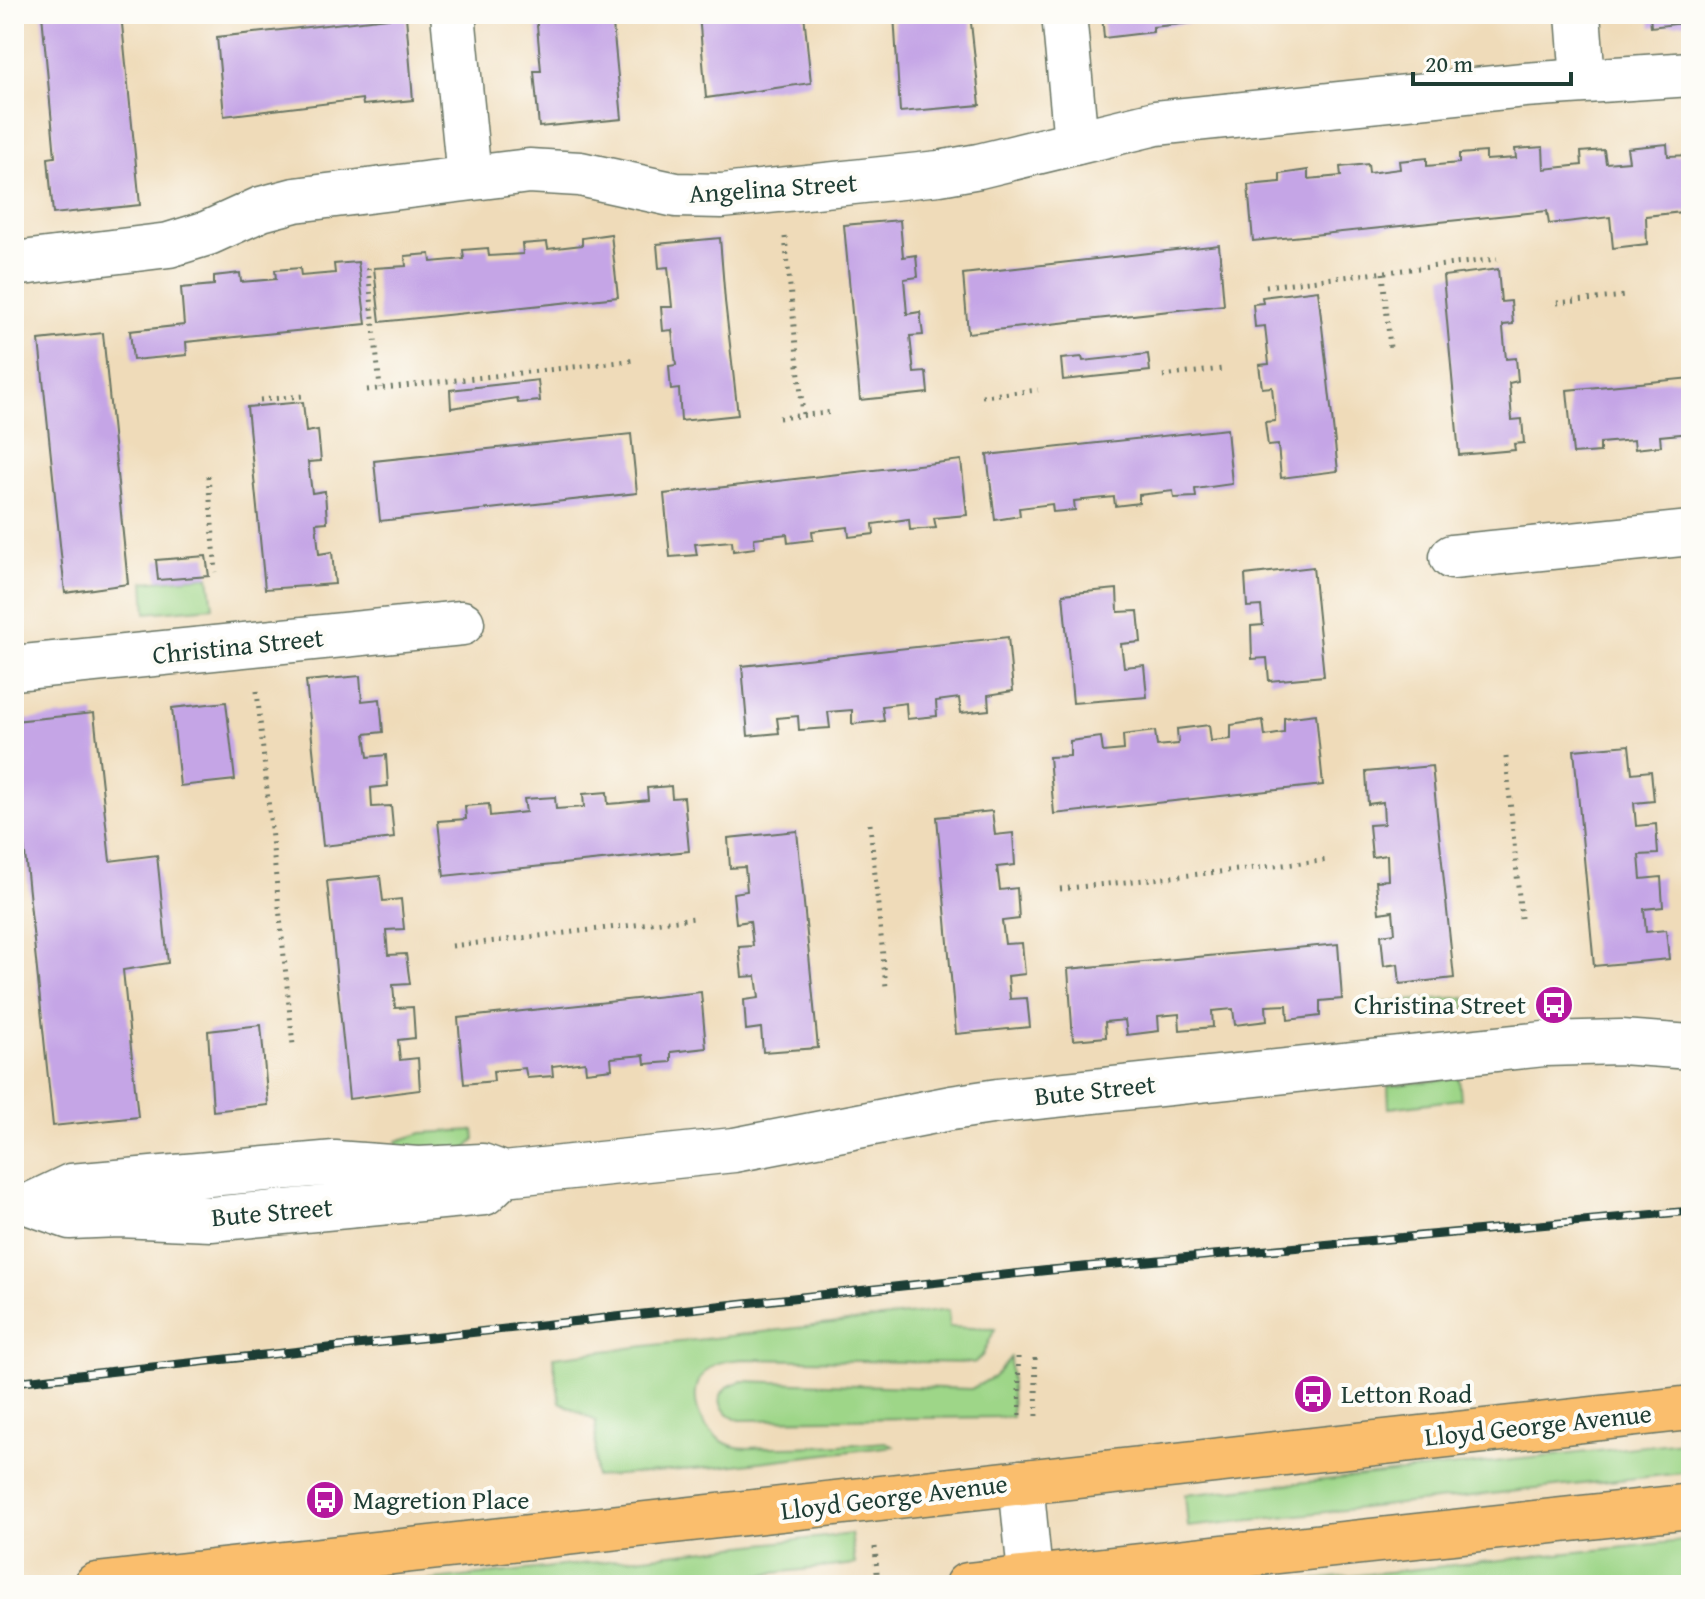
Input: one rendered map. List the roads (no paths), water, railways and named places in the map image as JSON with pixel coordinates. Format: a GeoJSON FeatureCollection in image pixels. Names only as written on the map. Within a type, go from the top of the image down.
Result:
{"type":"FeatureCollection","features":[{"type":"Feature","properties":{"kind":"main road","name":"Lloyd George Avenue"},"geometry":{"type":"LineString","coordinates":[[96,1585],[1691,1408]]}},
{"type":"Feature","properties":{"kind":"main road"},"geometry":{"type":"LineString","coordinates":[[967,1585],[1031,1582],[1691,1506]]}},
{"type":"Feature","properties":{"kind":"street"},"geometry":{"type":"LineString","coordinates":[[453,14],[469,178]]}},
{"type":"Feature","properties":{"kind":"street"},"geometry":{"type":"LineString","coordinates":[[1064,14],[1076,142]]}},
{"type":"Feature","properties":{"kind":"street"},"geometry":{"type":"LineString","coordinates":[[1578,14],[1583,80]]}},
{"type":"Feature","properties":{"kind":"street","name":"Angelina Street"},"geometry":{"type":"LineString","coordinates":[[14,264],[169,245],[208,233],[261,209],[295,200],[529,171],[580,174],[676,195],[722,196],[939,173],[1156,123],[1583,80],[1691,74]]}},
{"type":"Feature","properties":{"kind":"street"},"geometry":{"type":"LineString","coordinates":[[1452,557],[1691,533]]}},
{"type":"Feature","properties":{"kind":"street","name":"Christina Street"},"geometry":{"type":"LineString","coordinates":[[14,668],[462,623]]}},
{"type":"Feature","properties":{"kind":"street","name":"Bute Street"},"geometry":{"type":"LineString","coordinates":[[24,1206],[70,1217],[119,1215],[211,1219],[484,1193],[504,1174],[734,1150],[998,1101],[1544,1044],[1621,1042],[1691,1047]]}},
{"type":"Feature","properties":{"kind":"street"},"geometry":{"type":"LineString","coordinates":[[1021,1482],[1031,1582]]}},
{"type":"Feature","properties":{"kind":"railway"},"geometry":{"type":"LineString","coordinates":[[14,1382],[1051,1270],[1691,1211]]}},
{"type":"Feature","properties":{"kind":"place","name":"Christina Street"},"geometry":{"type":"Point","coordinates":[1554,1005]}},
{"type":"Feature","properties":{"kind":"place","name":"Letton Road"},"geometry":{"type":"Point","coordinates":[1313,1394]}},
{"type":"Feature","properties":{"kind":"place","name":"Magretion Place"},"geometry":{"type":"Point","coordinates":[325,1500]}}]}
